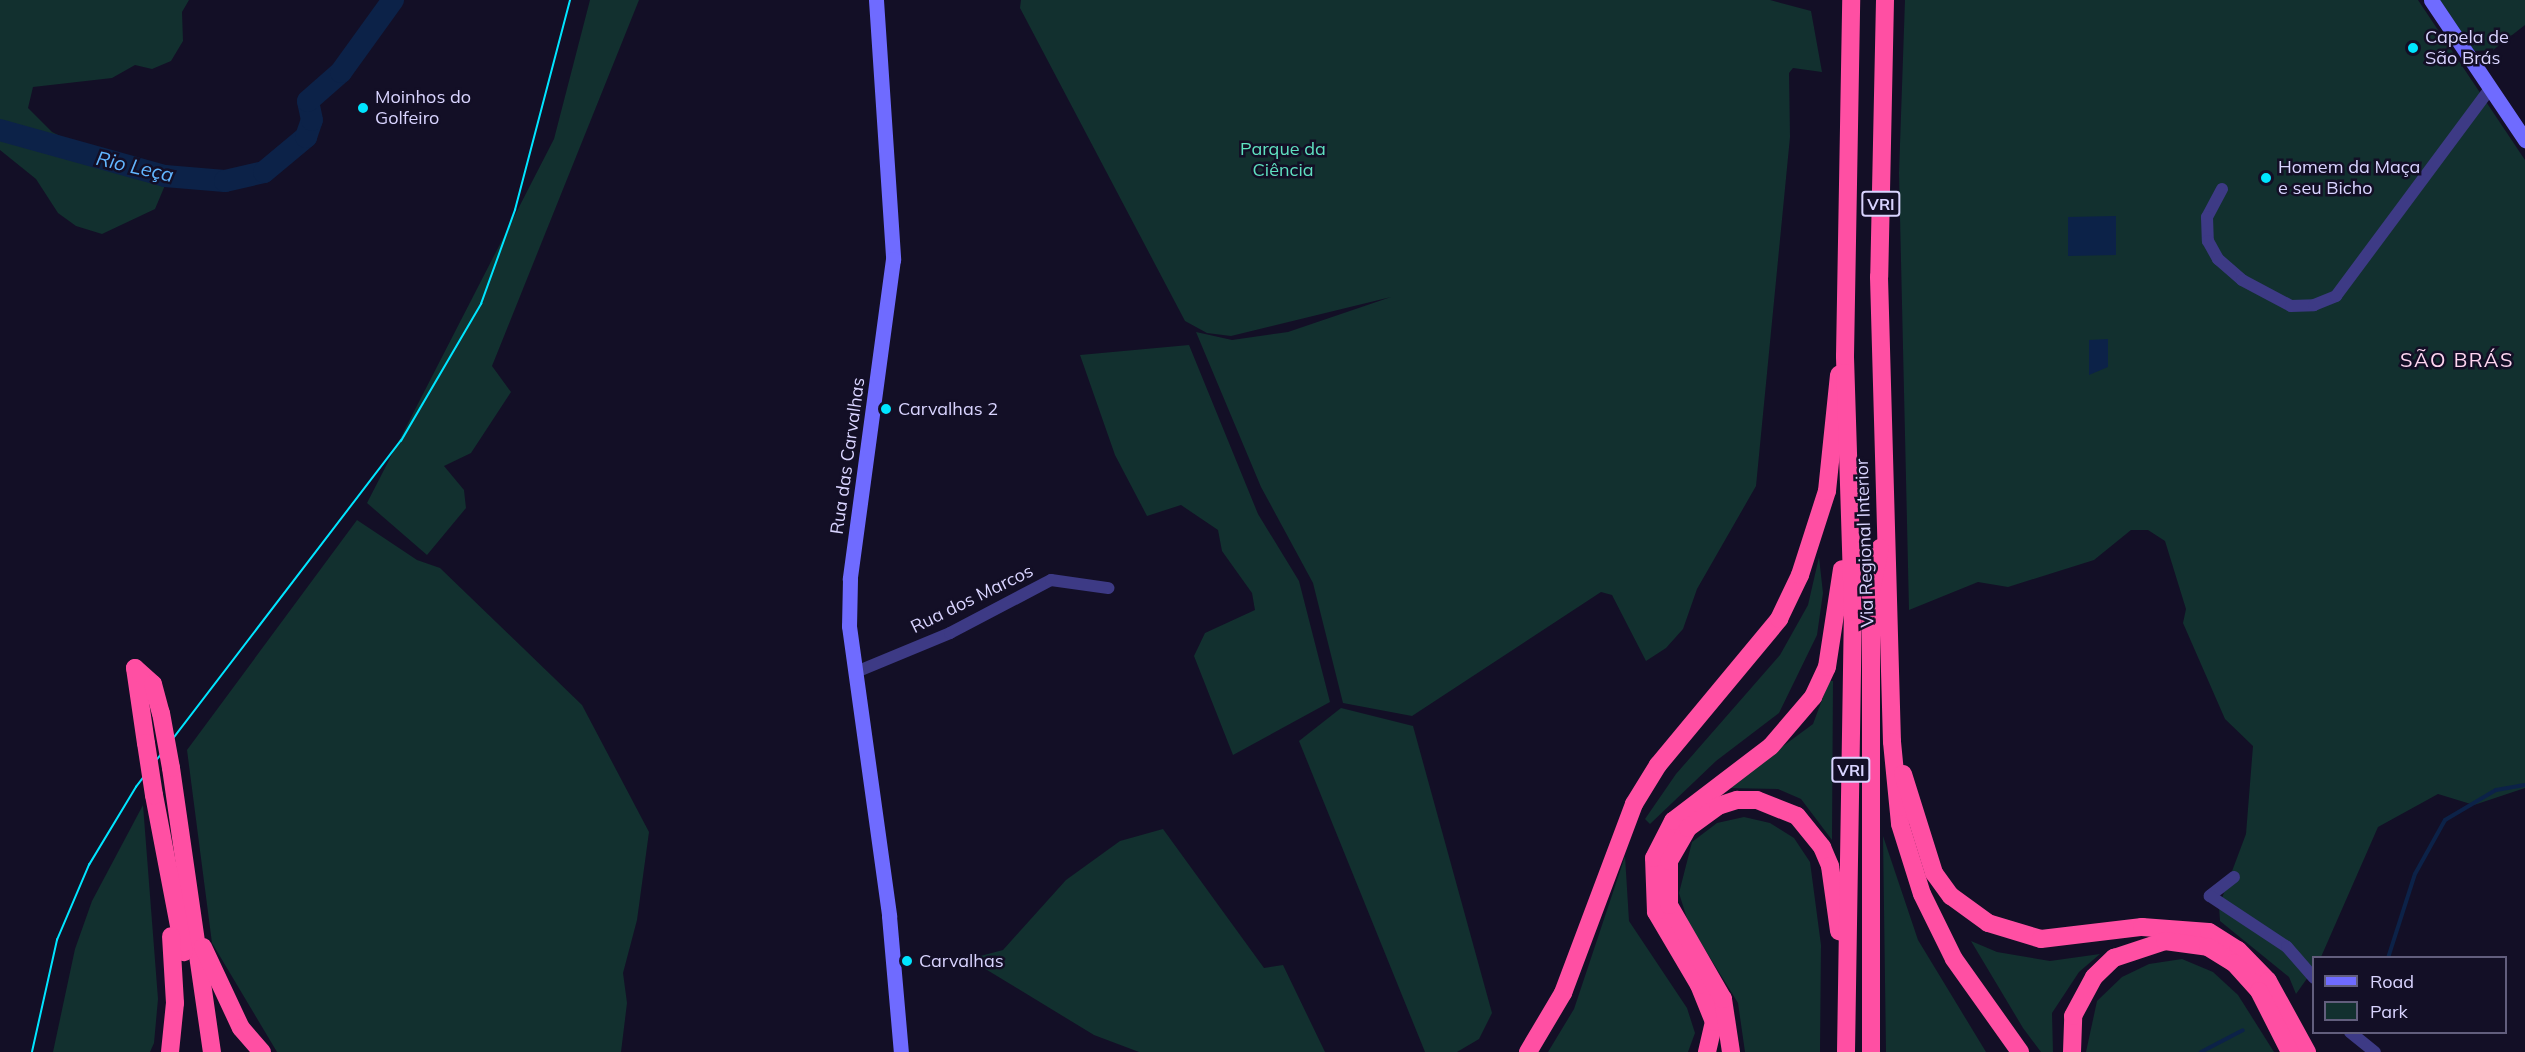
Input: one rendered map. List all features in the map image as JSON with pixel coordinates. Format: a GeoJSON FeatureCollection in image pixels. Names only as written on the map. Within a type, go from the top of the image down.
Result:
{"type":"FeatureCollection","features":[{"type":"Feature","properties":{"kind":"highway","name":"Via Regional Interior"},"geometry":{"type":"LineString","coordinates":[[1846,1052],[1853,612],[1848,519],[1845,356],[1851,0]]}},
{"type":"Feature","properties":{"kind":"highway","name":"Via Regional Interior"},"geometry":{"type":"LineString","coordinates":[[1885,0],[1879,278],[1892,742],[1900,824],[1922,894],[1954,959],[2020,1052]]}},
{"type":"Feature","properties":{"kind":"highway"},"geometry":{"type":"LineString","coordinates":[[1528,1052],[1563,993],[1634,804],[1658,765],[1779,619],[1800,575],[1827,490],[1833,398],[1845,356]]}},
{"type":"Feature","properties":{"kind":"highway"},"geometry":{"type":"LineString","coordinates":[[1871,1052],[1871,591],[1886,518]]}},
{"type":"Feature","properties":{"kind":"highway"},"geometry":{"type":"LineString","coordinates":[[1707,1052],[1714,1022],[1700,985],[1656,912],[1654,858],[1672,821],[1771,746],[1814,697],[1834,636],[1848,519]]}},
{"type":"Feature","properties":{"kind":"highway"},"geometry":{"type":"LineString","coordinates":[[199,1052],[180,894],[171,768],[153,684],[135,669],[154,795],[180,894],[212,1052]]}},
{"type":"Feature","properties":{"kind":"highway"},"geometry":{"type":"LineString","coordinates":[[1892,742],[1925,853],[1951,896],[1988,923],[2042,939],[2142,927],[2209,932],[2238,950],[2268,981],[2307,1052]]}},
{"type":"Feature","properties":{"kind":"highway"},"geometry":{"type":"LineString","coordinates":[[1731,1052],[1723,999],[1678,928],[1667,884],[1674,848],[1688,828],[1718,806],[1737,800],[1757,800],[1797,816],[1822,847],[1836,891],[1846,1021]]}},
{"type":"Feature","properties":{"kind":"highway"},"geometry":{"type":"LineString","coordinates":[[171,1052],[176,1003],[180,894]]}},
{"type":"Feature","properties":{"kind":"highway"},"geometry":{"type":"LineString","coordinates":[[180,894],[220,989],[241,1028],[262,1052]]}},
{"type":"Feature","properties":{"kind":"highway"},"geometry":{"type":"LineString","coordinates":[[2072,1052],[2073,1016],[2094,977],[2114,958],[2164,941],[2208,947],[2234,963],[2259,991],[2290,1052]]}},
{"type":"Feature","properties":{"kind":"street","name":"Rua das Carvalhas"},"geometry":{"type":"LineString","coordinates":[[876,0],[893,259],[850,579],[856,672],[889,916],[901,1050]]}},
{"type":"Feature","properties":{"kind":"street"},"geometry":{"type":"LineString","coordinates":[[2431,0],[2525,140]]}},
{"type":"Feature","properties":{"kind":"street"},"geometry":{"type":"LineString","coordinates":[[2222,189],[2207,217],[2208,241],[2218,260],[2242,280],[2291,306],[2314,305],[2336,296],[2490,89]]}},
{"type":"Feature","properties":{"kind":"street","name":"Rua dos Marcos"},"geometry":{"type":"LineString","coordinates":[[856,672],[950,633],[1051,580],[1108,588]]}},
{"type":"Feature","properties":{"kind":"street"},"geometry":{"type":"LineString","coordinates":[[2234,877],[2210,896],[2287,947],[2312,977]]}},
{"type":"Feature","properties":{"kind":"street"},"geometry":{"type":"LineString","coordinates":[[2352,1034],[2375,1052]]}},
{"type":"Feature","properties":{"kind":"green space"},"geometry":{"type":"Polygon","coordinates":[[[0,0],[189,0],[182,12],[183,41],[171,61],[152,69],[135,65],[112,78],[33,87],[28,108],[52,132],[96,154],[171,171],[155,209],[102,234],[76,226],[58,213],[36,179],[0,150],[0,0]]]}},
{"type":"Feature","properties":{"kind":"green space"},"geometry":{"type":"Polygon","coordinates":[[[590,0],[639,0],[492,366],[511,392],[471,453],[444,466],[464,490],[466,508],[427,555],[367,503],[554,139],[590,0]]]}},
{"type":"Feature","properties":{"kind":"green space","name":"Parque da Ciência"},"geometry":{"type":"Polygon","coordinates":[[[1021,0],[1770,0],[1811,11],[1822,72],[1793,68],[1789,73],[1790,137],[1756,486],[1697,589],[1683,629],[1666,648],[1646,661],[1612,595],[1601,592],[1412,716],[1343,703],[1313,583],[1261,487],[1196,332],[1232,340],[1288,332],[1391,297],[1231,336],[1207,333],[1185,321],[1020,8],[1021,0]]]}},
{"type":"Feature","properties":{"kind":"green space"},"geometry":{"type":"Polygon","coordinates":[[[1905,0],[2418,0],[2525,160],[2525,788],[2474,805],[2438,794],[2378,827],[2321,956],[2312,956],[2312,971],[2296,994],[2289,977],[2220,921],[2219,906],[2246,834],[2253,746],[2225,719],[2183,623],[2186,609],[2165,541],[2148,530],[2131,530],[2094,560],[2008,587],[1978,582],[1909,610],[1899,173],[1905,0]]]}},
{"type":"Feature","properties":{"kind":"green space"},"geometry":{"type":"Polygon","coordinates":[[[2440,0],[2525,0],[2525,25],[2493,50],[2474,51],[2440,0]]]}},
{"type":"Feature","properties":{"kind":"green space"},"geometry":{"type":"Polygon","coordinates":[[[1189,345],[1258,514],[1299,581],[1330,702],[1233,755],[1194,656],[1205,633],[1255,610],[1252,593],[1222,551],[1218,530],[1181,505],[1147,516],[1115,455],[1080,355],[1189,345]]]}},
{"type":"Feature","properties":{"kind":"green space"},"geometry":{"type":"Polygon","coordinates":[[[357,520],[417,560],[440,568],[582,705],[649,832],[637,920],[623,973],[627,1003],[621,1052],[277,1052],[212,943],[187,750],[357,520]]]}},
{"type":"Feature","properties":{"kind":"green space"},"geometry":{"type":"Polygon","coordinates":[[[1819,557],[1823,593],[1817,635],[1779,713],[1716,761],[1650,824],[1645,819],[1676,774],[1780,655],[1808,605],[1819,557]]]}},
{"type":"Feature","properties":{"kind":"green space"},"geometry":{"type":"Polygon","coordinates":[[[1829,681],[1833,681],[1832,840],[1801,799],[1778,789],[1726,788],[1813,724],[1829,681]]]}},
{"type":"Feature","properties":{"kind":"green space"},"geometry":{"type":"Polygon","coordinates":[[[1341,708],[1413,726],[1492,1013],[1479,1039],[1457,1052],[1425,1052],[1299,741],[1341,708]]]}},
{"type":"Feature","properties":{"kind":"green space"},"geometry":{"type":"Polygon","coordinates":[[[143,805],[158,999],[154,1043],[150,1052],[53,1052],[75,949],[92,901],[143,805]]]}},
{"type":"Feature","properties":{"kind":"green space"},"geometry":{"type":"Polygon","coordinates":[[[1744,817],[1770,823],[1794,838],[1810,862],[1821,945],[1820,1052],[1745,1052],[1738,1003],[1688,922],[1679,893],[1692,842],[1717,823],[1744,817]]]}},
{"type":"Feature","properties":{"kind":"green space"},"geometry":{"type":"Polygon","coordinates":[[[1163,829],[1264,968],[1283,965],[1325,1052],[1139,1052],[1094,1035],[969,959],[1003,950],[1066,880],[1120,841],[1163,829]]]}},
{"type":"Feature","properties":{"kind":"green space"},"geometry":{"type":"Polygon","coordinates":[[[1883,836],[1918,940],[1986,1052],[1886,1052],[1883,836]]]}},
{"type":"Feature","properties":{"kind":"green space"},"geometry":{"type":"Polygon","coordinates":[[[1625,856],[1629,921],[1687,1008],[1695,1033],[1688,1052],[1548,1052],[1574,1009],[1625,856]]]}},
{"type":"Feature","properties":{"kind":"green space"},"geometry":{"type":"Polygon","coordinates":[[[1971,941],[1997,952],[2050,961],[2100,954],[2079,972],[2052,1013],[2053,1052],[2041,1052],[2023,1028],[1971,941]]]}},
{"type":"Feature","properties":{"kind":"green space"},"geometry":{"type":"Polygon","coordinates":[[[2182,959],[2213,972],[2238,995],[2274,1052],[2086,1052],[2097,1001],[2122,977],[2149,964],[2182,959]]]}},
{"type":"Feature","properties":{"kind":"water"},"geometry":{"type":"Polygon","coordinates":[[[2116,216],[2116,255],[2068,256],[2068,217],[2116,216]]]}},
{"type":"Feature","properties":{"kind":"water"},"geometry":{"type":"Polygon","coordinates":[[[2108,339],[2108,367],[2089,375],[2089,340],[2108,339]]]}},
{"type":"Feature","properties":{"kind":"waterway","name":"Rio Leça"},"geometry":{"type":"LineString","coordinates":[[0,130],[165,176],[225,181],[264,172],[306,137],[312,120],[308,101],[341,72],[393,0]]}},
{"type":"Feature","properties":{"kind":"waterway"},"geometry":{"type":"LineString","coordinates":[[2389,956],[2415,874],[2445,820],[2496,790],[2525,785]]}},
{"type":"Feature","properties":{"kind":"waterway"},"geometry":{"type":"LineString","coordinates":[[2201,1052],[2243,1030]]}},
{"type":"Feature","properties":{"kind":"tram line"},"geometry":{"type":"LineString","coordinates":[[32,1052],[57,940],[89,865],[136,787],[401,441],[481,304],[515,210],[570,0]]}},
{"type":"Feature","properties":{"kind":"place","name":"Capela de São Brás"},"geometry":{"type":"Point","coordinates":[2413,48]}},
{"type":"Feature","properties":{"kind":"place","name":"Moinhos do Golfeiro"},"geometry":{"type":"Point","coordinates":[363,108]}},
{"type":"Feature","properties":{"kind":"place","name":"Homem da Maça e seu Bicho"},"geometry":{"type":"Point","coordinates":[2266,178]}},
{"type":"Feature","properties":{"kind":"place","name":"Carvalhas 2"},"geometry":{"type":"Point","coordinates":[886,409]}},
{"type":"Feature","properties":{"kind":"place","name":"Carvalhas"},"geometry":{"type":"Point","coordinates":[907,961]}},
{"type":"Feature","properties":{"kind":"district","name":"SÃO BRÁS"},"geometry":{"type":"Point","coordinates":[2457,359]}}]}
